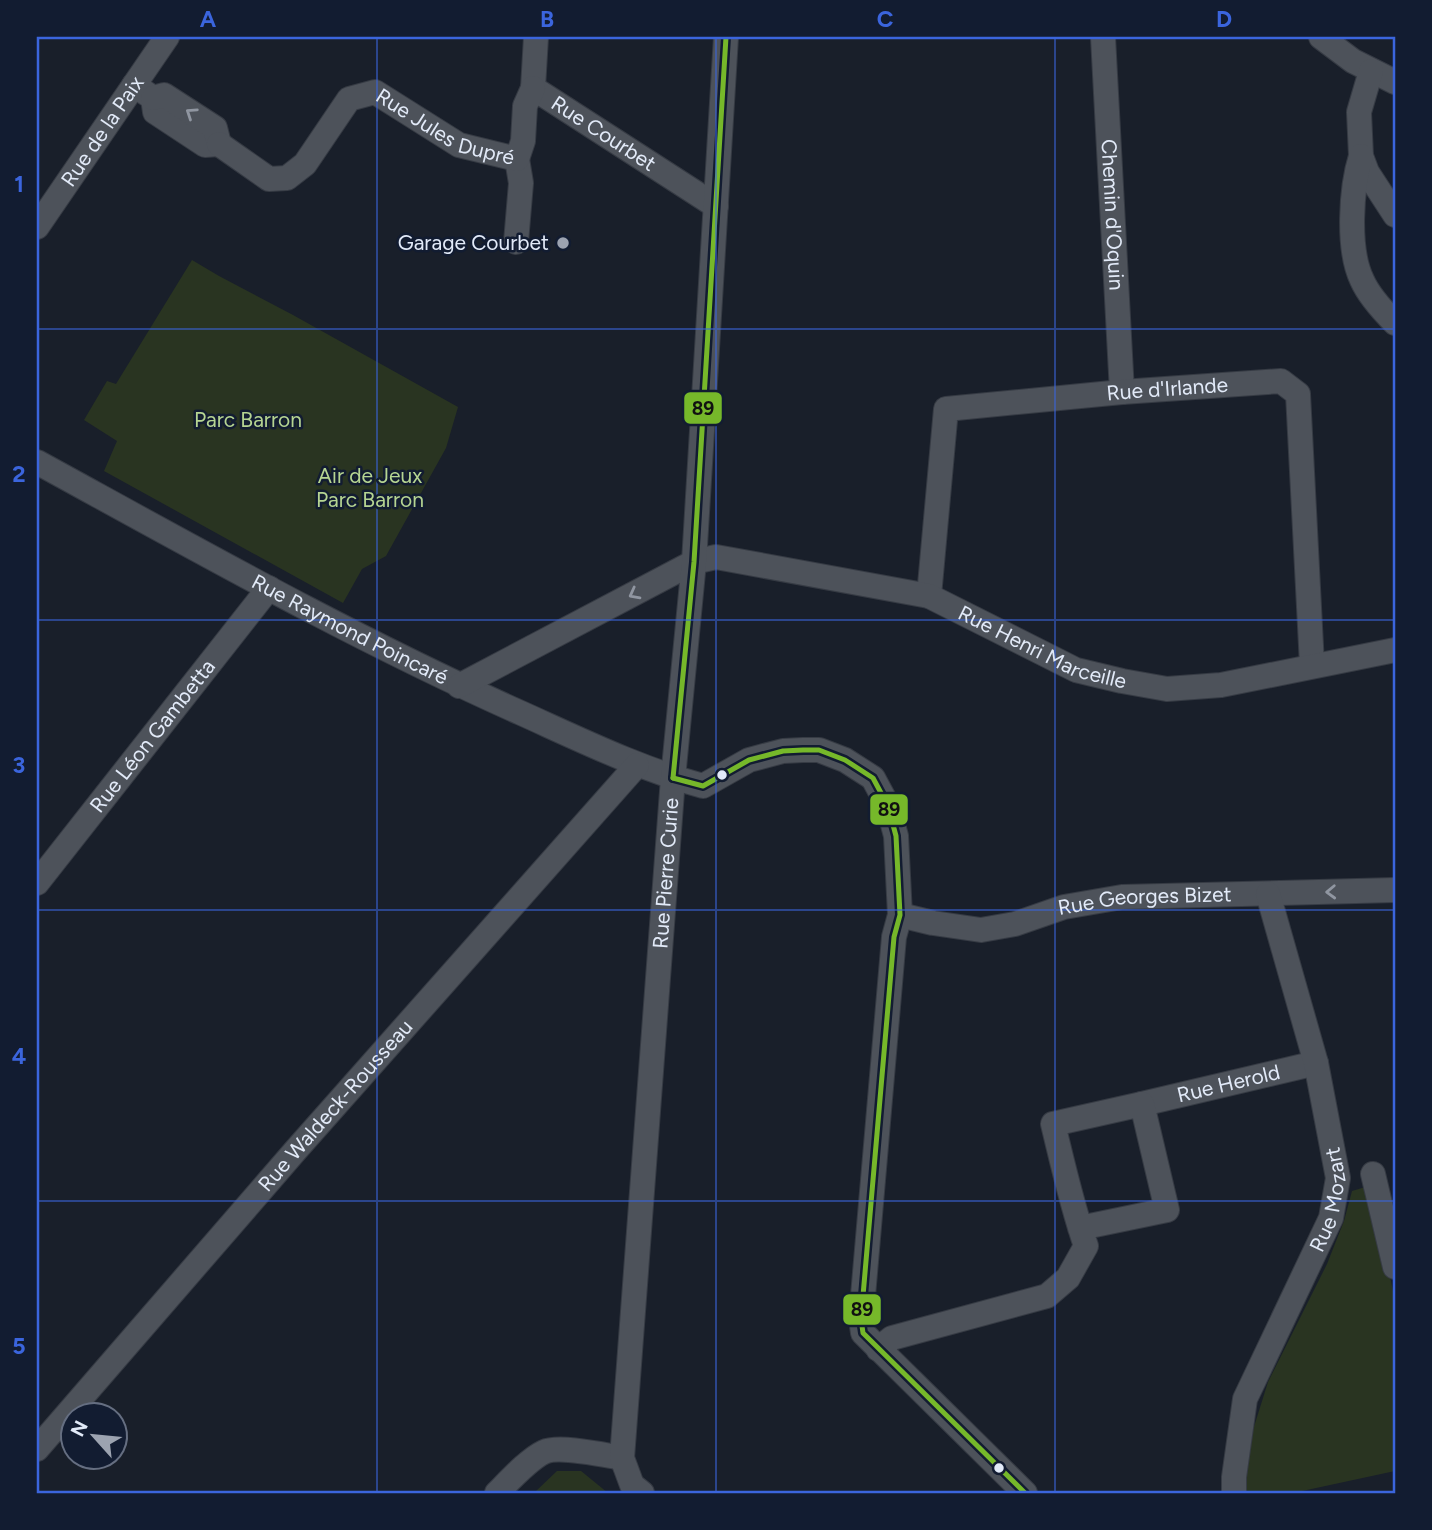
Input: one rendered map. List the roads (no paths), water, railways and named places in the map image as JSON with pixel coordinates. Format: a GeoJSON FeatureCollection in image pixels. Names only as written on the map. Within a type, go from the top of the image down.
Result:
{"type":"FeatureCollection","features":[{"type":"Feature","properties":{"kind":"street","name":"Rue de la Paix"},"geometry":{"type":"LineString","coordinates":[[37,228],[144,92],[167,37]]}},
{"type":"Feature","properties":{"kind":"street","name":"Rue Courbet"},"geometry":{"type":"LineString","coordinates":[[537,37],[533,88],[716,206]]}},
{"type":"Feature","properties":{"kind":"street","name":"Rue Pierre Curie"},"geometry":{"type":"LineString","coordinates":[[637,1489],[622,1458],[673,778],[694,562],[726,37]]}},
{"type":"Feature","properties":{"kind":"street","name":"Chemin d'Oquin"},"geometry":{"type":"LineString","coordinates":[[1103,37],[1122,392]]}},
{"type":"Feature","properties":{"kind":"street"},"geometry":{"type":"LineString","coordinates":[[1321,37],[1353,61],[1395,82]]}},
{"type":"Feature","properties":{"kind":"street"},"geometry":{"type":"LineString","coordinates":[[1371,71],[1359,112],[1361,156],[1367,172],[1387,191],[1395,215]]}},
{"type":"Feature","properties":{"kind":"street"},"geometry":{"type":"LineString","coordinates":[[517,159],[523,141],[525,106],[533,88]]}},
{"type":"Feature","properties":{"kind":"street","name":"Rue Jules Dupré"},"geometry":{"type":"LineString","coordinates":[[144,92],[164,95],[215,128],[219,144],[270,179],[287,178],[305,164],[349,99],[375,92],[459,145],[517,159],[521,183],[516,242]]}},
{"type":"Feature","properties":{"kind":"street"},"geometry":{"type":"LineString","coordinates":[[1361,156],[1354,187],[1354,250],[1362,280],[1382,310],[1395,323]]}},
{"type":"Feature","properties":{"kind":"street","name":"Rue d'Irlande"},"geometry":{"type":"LineString","coordinates":[[929,596],[946,409],[1122,392],[1281,381],[1298,394],[1312,666]]}},
{"type":"Feature","properties":{"kind":"street","name":"Rue Raymond Poincaré"},"geometry":{"type":"LineString","coordinates":[[37,462],[269,588],[459,686],[637,765],[703,786],[749,760],[783,751],[819,750],[845,760],[873,778],[888,806],[896,836],[900,915],[894,937],[861,1319],[863,1334],[1025,1493]]}},
{"type":"Feature","properties":{"kind":"street","name":"Rue Henri Marceille"},"geometry":{"type":"LineString","coordinates":[[694,562],[716,557],[929,596],[1076,670],[1167,689],[1221,685],[1395,650]]}},
{"type":"Feature","properties":{"kind":"street"},"geometry":{"type":"LineString","coordinates":[[459,686],[694,562]]}},
{"type":"Feature","properties":{"kind":"street","name":"Rue Léon Gambetta"},"geometry":{"type":"LineString","coordinates":[[37,883],[269,588]]}},
{"type":"Feature","properties":{"kind":"street","name":"Rue Waldeck-Rousseau"},"geometry":{"type":"LineString","coordinates":[[37,1449],[295,1151],[637,765]]}},
{"type":"Feature","properties":{"kind":"street","name":"Rue Georges Bizet"},"geometry":{"type":"LineString","coordinates":[[900,915],[981,930],[1015,924],[1064,907],[1103,900],[1147,896],[1395,890]]}},
{"type":"Feature","properties":{"kind":"street","name":"Rue Mozart"},"geometry":{"type":"LineString","coordinates":[[1234,1493],[1245,1399],[1331,1218],[1338,1178],[1316,1063],[1268,894]]}},
{"type":"Feature","properties":{"kind":"street","name":"Rue Herold"},"geometry":{"type":"LineString","coordinates":[[1080,1228],[1053,1124],[1316,1063]]}},
{"type":"Feature","properties":{"kind":"street"},"geometry":{"type":"LineString","coordinates":[[878,1349],[891,1338],[1047,1296],[1068,1278],[1086,1246],[1080,1228],[1167,1210],[1142,1104]]}},
{"type":"Feature","properties":{"kind":"street"},"geometry":{"type":"LineString","coordinates":[[1338,1178],[1384,1171],[1395,1267]]}},
{"type":"Feature","properties":{"kind":"street"},"geometry":{"type":"LineString","coordinates":[[497,1493],[545,1452],[565,1450],[622,1458]]}},
{"type":"Feature","properties":{"kind":"place","name":"Garage Courbet"},"geometry":{"type":"Point","coordinates":[563,243]}},
{"type":"Feature","properties":{"kind":"park label","name":"Parc Barron"},"geometry":{"type":"Point","coordinates":[248,420]}},
{"type":"Feature","properties":{"kind":"park label","name":"Air de Jeux Parc Barron"},"geometry":{"type":"Point","coordinates":[370,488]}}]}
